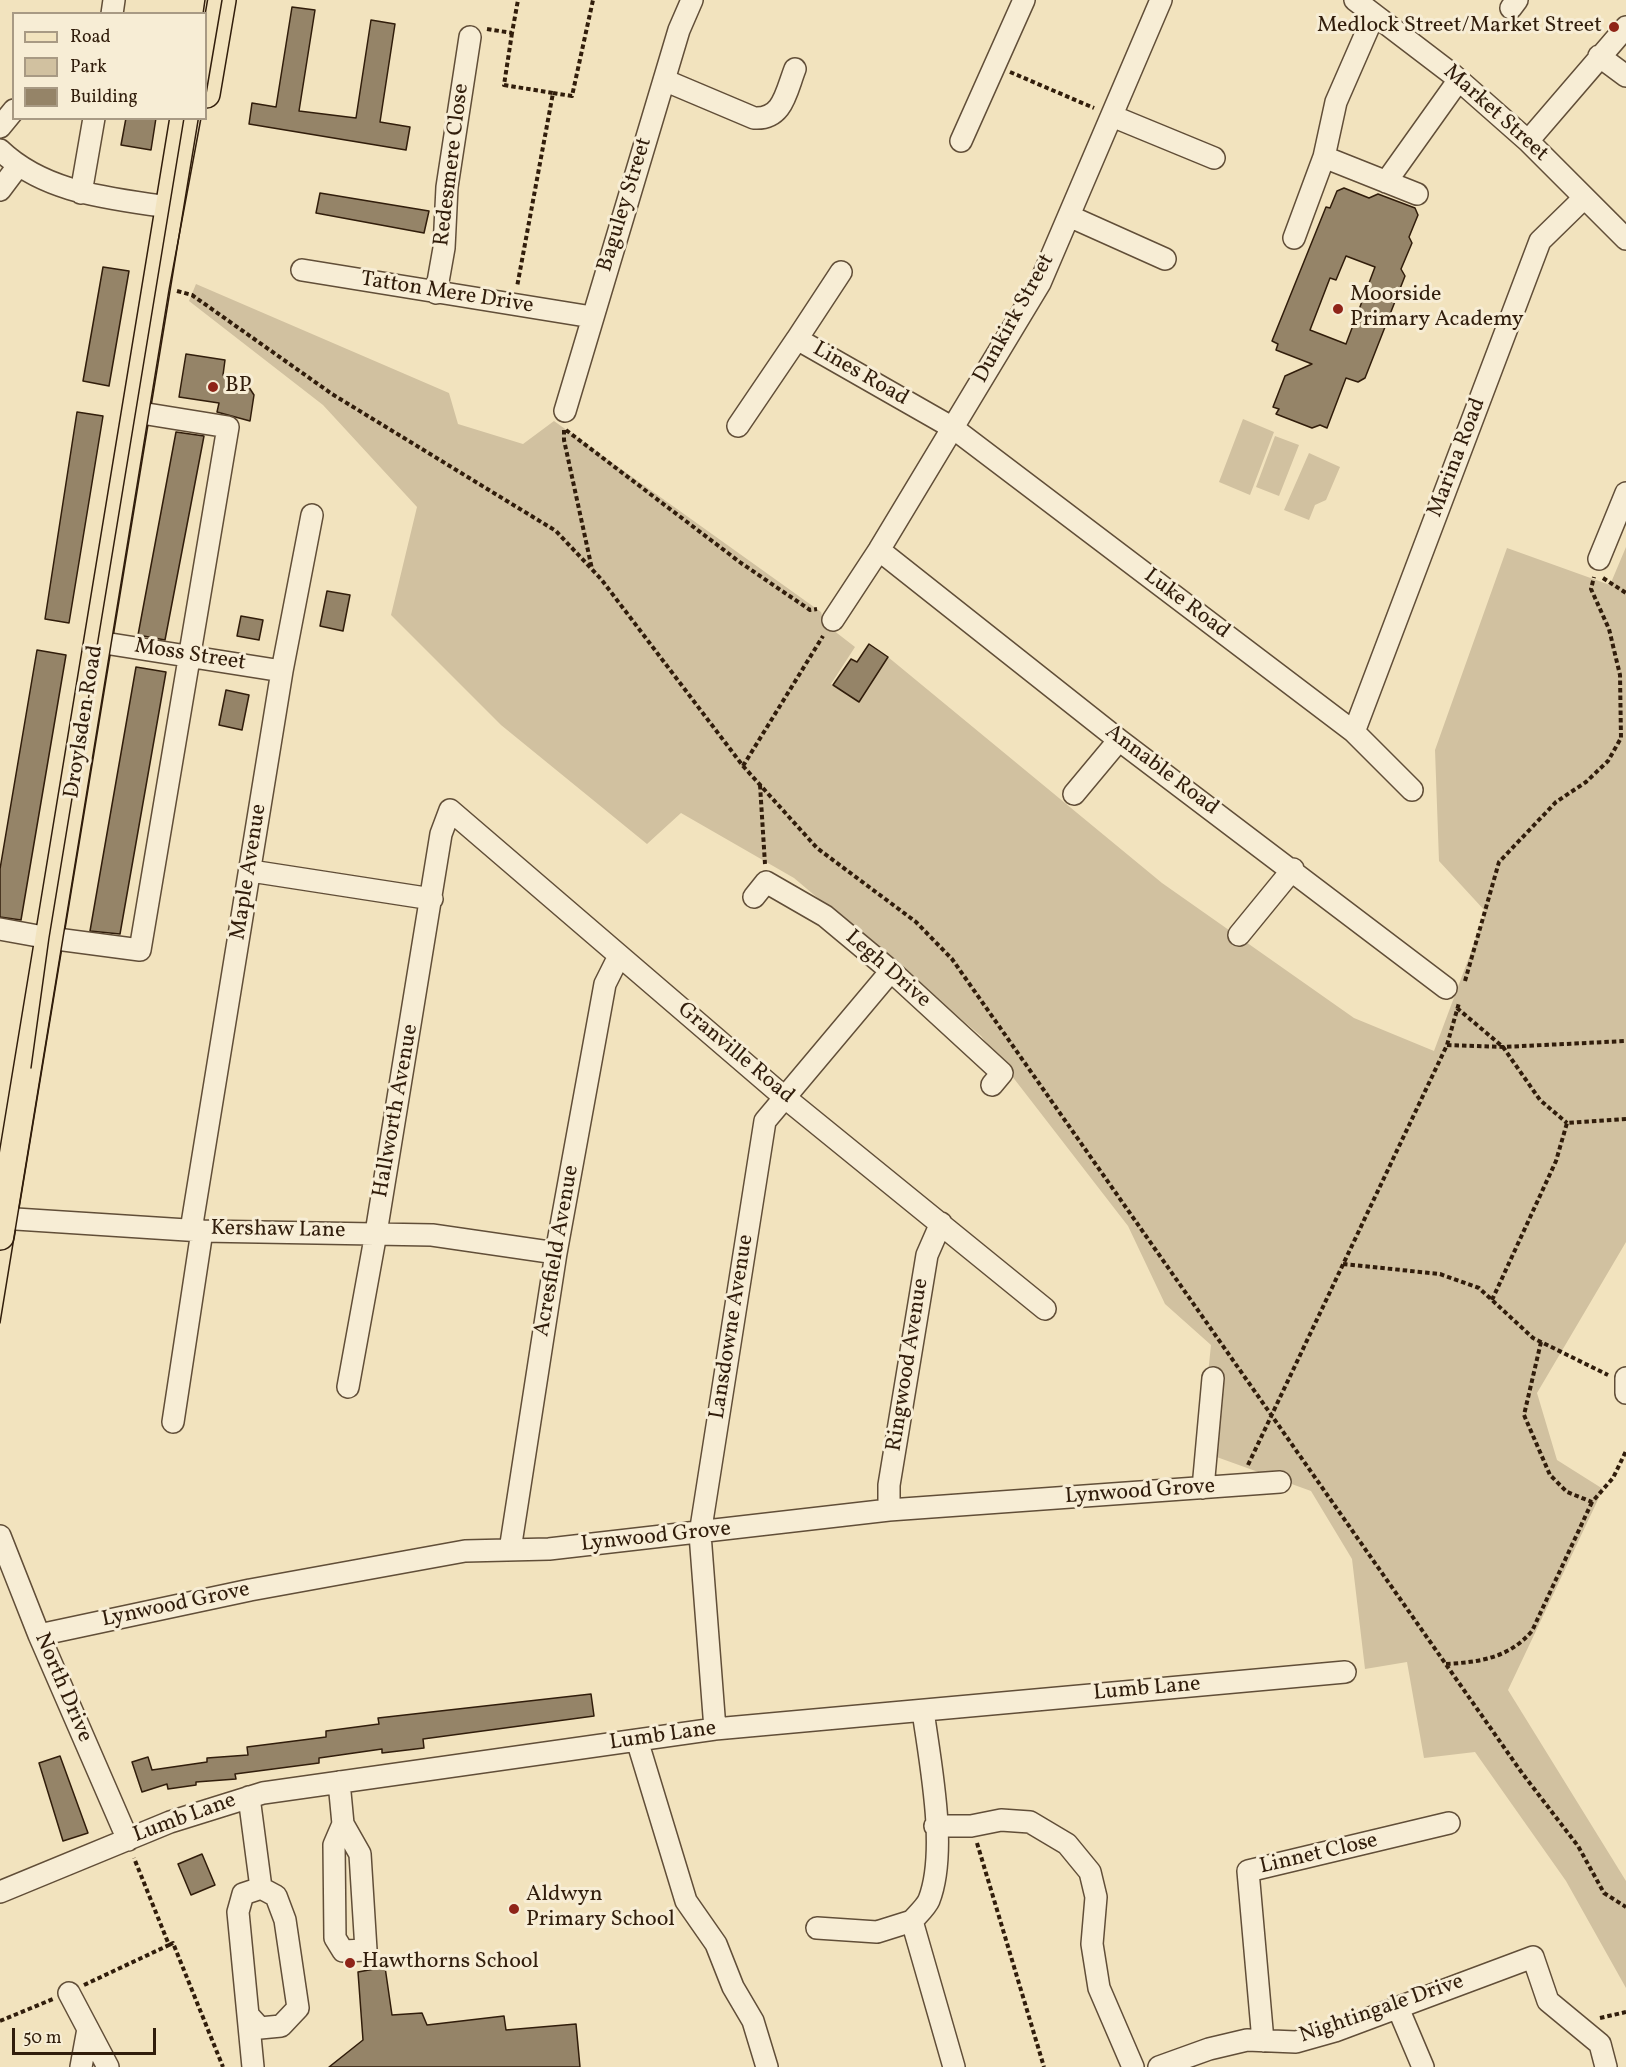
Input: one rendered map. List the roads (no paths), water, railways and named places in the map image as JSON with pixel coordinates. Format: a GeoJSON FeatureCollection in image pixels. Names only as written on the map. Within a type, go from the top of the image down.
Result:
{"type":"FeatureCollection","features":[{"type":"Feature","properties":{"kind":"main road"},"geometry":{"type":"LineString","coordinates":[[207,88],[222,0]]}},
{"type":"Feature","properties":{"kind":"main road"},"geometry":{"type":"LineString","coordinates":[[168,207],[184,120]]}},
{"type":"Feature","properties":{"kind":"main road"},"geometry":{"type":"LineString","coordinates":[[168,207],[200,120]]}},
{"type":"Feature","properties":{"kind":"main road","name":"Droylsden Road"},"geometry":{"type":"LineString","coordinates":[[1,1224],[168,207]]}},
{"type":"Feature","properties":{"kind":"street","name":"Baguley Street"},"geometry":{"type":"LineString","coordinates":[[565,420],[592,317],[664,80],[692,0]]}},
{"type":"Feature","properties":{"kind":"street"},"geometry":{"type":"LineString","coordinates":[[960,141],[1024,0]]}},
{"type":"Feature","properties":{"kind":"street","name":"Dunkirk Street"},"geometry":{"type":"LineString","coordinates":[[833,620],[879,550],[1040,283],[1161,0]]}},
{"type":"Feature","properties":{"kind":"street","name":"Market Street"},"geometry":{"type":"LineString","coordinates":[[1357,1],[1437,61],[1528,141],[1626,239]]}},
{"type":"Feature","properties":{"kind":"street"},"geometry":{"type":"LineString","coordinates":[[1294,238],[1324,157],[1336,102],[1374,15]]}},
{"type":"Feature","properties":{"kind":"street"},"geometry":{"type":"LineString","coordinates":[[1528,141],[1626,27]]}},
{"type":"Feature","properties":{"kind":"street","name":"Redesmere Close"},"geometry":{"type":"LineString","coordinates":[[436,293],[444,248],[447,187],[470,37]]}},
{"type":"Feature","properties":{"kind":"street"},"geometry":{"type":"LineString","coordinates":[[1599,56],[1626,76]]}},
{"type":"Feature","properties":{"kind":"street"},"geometry":{"type":"LineString","coordinates":[[664,80],[754,118],[763,119],[772,116],[779,109],[795,69]]}},
{"type":"Feature","properties":{"kind":"street"},"geometry":{"type":"LineString","coordinates":[[1386,182],[1458,81]]}},
{"type":"Feature","properties":{"kind":"street"},"geometry":{"type":"LineString","coordinates":[[0,127],[12,112]]}},
{"type":"Feature","properties":{"kind":"street"},"geometry":{"type":"LineString","coordinates":[[1112,116],[1214,158]]}},
{"type":"Feature","properties":{"kind":"street"},"geometry":{"type":"LineString","coordinates":[[81,193],[94,120]]}},
{"type":"Feature","properties":{"kind":"street"},"geometry":{"type":"LineString","coordinates":[[0,150],[18,166],[81,193],[168,207]]}},
{"type":"Feature","properties":{"kind":"street"},"geometry":{"type":"LineString","coordinates":[[1324,157],[1417,194]]}},
{"type":"Feature","properties":{"kind":"street"},"geometry":{"type":"LineString","coordinates":[[0,190],[18,166]]}},
{"type":"Feature","properties":{"kind":"street","name":"Marina Road"},"geometry":{"type":"LineString","coordinates":[[1354,732],[1540,241],[1584,198]]}},
{"type":"Feature","properties":{"kind":"street"},"geometry":{"type":"LineString","coordinates":[[1069,216],[1165,259]]}},
{"type":"Feature","properties":{"kind":"street","name":"Tatton Mere Drive"},"geometry":{"type":"LineString","coordinates":[[302,270],[592,317]]}},
{"type":"Feature","properties":{"kind":"street"},"geometry":{"type":"LineString","coordinates":[[797,339],[841,272]]}},
{"type":"Feature","properties":{"kind":"street","name":"Lines Road"},"geometry":{"type":"LineString","coordinates":[[738,426],[797,339],[953,428]]}},
{"type":"Feature","properties":{"kind":"street"},"geometry":{"type":"LineString","coordinates":[[0,929],[140,950],[228,427],[135,412]]}},
{"type":"Feature","properties":{"kind":"street","name":"Luke Road"},"geometry":{"type":"LineString","coordinates":[[953,428],[1354,732],[1412,790]]}},
{"type":"Feature","properties":{"kind":"street"},"geometry":{"type":"LineString","coordinates":[[1599,558],[1626,493]]}},
{"type":"Feature","properties":{"kind":"street","name":"Maple Avenue"},"geometry":{"type":"LineString","coordinates":[[173,1422],[197,1230],[251,870],[282,671],[312,515]]}},
{"type":"Feature","properties":{"kind":"street","name":"Annable Road"},"geometry":{"type":"LineString","coordinates":[[879,550],[1119,740],[1457,990]]}},
{"type":"Feature","properties":{"kind":"street","name":"Moss Street"},"geometry":{"type":"LineString","coordinates":[[98,642],[282,671]]}},
{"type":"Feature","properties":{"kind":"street"},"geometry":{"type":"LineString","coordinates":[[1074,794],[1119,740]]}},
{"type":"Feature","properties":{"kind":"street","name":"Granville Road"},"geometry":{"type":"LineString","coordinates":[[441,834],[450,810],[783,1096],[1045,1308]]}},
{"type":"Feature","properties":{"kind":"street","name":"Hallworth Avenue"},"geometry":{"type":"LineString","coordinates":[[348,1387],[376,1233],[441,834]]}},
{"type":"Feature","properties":{"kind":"street"},"geometry":{"type":"LineString","coordinates":[[251,870],[432,899]]}},
{"type":"Feature","properties":{"kind":"street"},"geometry":{"type":"LineString","coordinates":[[1239,935],[1293,870]]}},
{"type":"Feature","properties":{"kind":"street","name":"Legh Drive"},"geometry":{"type":"LineString","coordinates":[[760,890],[825,916],[891,971],[1002,1073],[992,1085]]}},
{"type":"Feature","properties":{"kind":"street","name":"Acresfield Avenue"},"geometry":{"type":"LineString","coordinates":[[510,1550],[556,1253],[605,984],[620,956]]}},
{"type":"Feature","properties":{"kind":"street","name":"Lansdowne Avenue"},"geometry":{"type":"LineString","coordinates":[[715,1729],[700,1534],[765,1120],[891,971]]}},
{"type":"Feature","properties":{"kind":"street","name":"Ringwood Avenue"},"geometry":{"type":"LineString","coordinates":[[889,1510],[889,1485],[927,1255],[941,1223]]}},
{"type":"Feature","properties":{"kind":"street","name":"Kershaw Lane"},"geometry":{"type":"LineString","coordinates":[[1,1224],[432,1234],[556,1253]]}},
{"type":"Feature","properties":{"kind":"street"},"geometry":{"type":"LineString","coordinates":[[1203,1488],[1214,1378]]}},
{"type":"Feature","properties":{"kind":"street","name":"Lynwood Grove"},"geometry":{"type":"LineString","coordinates":[[39,1635],[250,1590],[453,1553],[549,1549],[700,1534],[889,1510],[1280,1482]]}},
{"type":"Feature","properties":{"kind":"street","name":"North Drive"},"geometry":{"type":"LineString","coordinates":[[0,1536],[39,1635],[128,1840]]}},
{"type":"Feature","properties":{"kind":"street","name":"Lumb Lane"},"geometry":{"type":"LineString","coordinates":[[0,1892],[170,1822],[249,1797],[339,1782],[715,1729],[1345,1672]]}},
{"type":"Feature","properties":{"kind":"street"},"geometry":{"type":"LineString","coordinates":[[817,1928],[877,1932],[912,1921],[929,1901],[936,1867],[935,1799],[923,1710]]}},
{"type":"Feature","properties":{"kind":"street"},"geometry":{"type":"LineString","coordinates":[[637,1740],[686,1901],[716,1944],[733,1987],[753,2020],[767,2067]]}},
{"type":"Feature","properties":{"kind":"street"},"geometry":{"type":"LineString","coordinates":[[339,1782],[343,1824],[360,1854],[366,1950],[343,1951],[335,1938],[334,1845],[343,1824]]}},
{"type":"Feature","properties":{"kind":"street"},"geometry":{"type":"LineString","coordinates":[[249,1797],[261,1888]]}},
{"type":"Feature","properties":{"kind":"street"},"geometry":{"type":"LineString","coordinates":[[935,1826],[971,1826],[1001,1820],[1030,1822],[1067,1844],[1090,1872],[1096,1898],[1092,1944],[1099,1988],[1132,2067]]}},
{"type":"Feature","properties":{"kind":"street","name":"Linnet Close"},"geometry":{"type":"LineString","coordinates":[[1263,2041],[1248,1871],[1449,1823]]}},
{"type":"Feature","properties":{"kind":"street"},"geometry":{"type":"LineString","coordinates":[[250,2017],[260,2028],[281,2026],[298,2008],[285,1920],[276,1896],[261,1888],[243,1894],[238,1912],[250,2017],[253,2067]]}},
{"type":"Feature","properties":{"kind":"street"},"geometry":{"type":"LineString","coordinates":[[912,1921],[954,2067]]}},
{"type":"Feature","properties":{"kind":"street","name":"Nightingale Drive"},"geometry":{"type":"LineString","coordinates":[[1159,2067],[1209,2049],[1247,2040],[1296,2042],[1533,1957],[1548,2001],[1600,2044],[1606,2067]]}},
{"type":"Feature","properties":{"kind":"street"},"geometry":{"type":"LineString","coordinates":[[69,1993],[108,2067]]}},
{"type":"Feature","properties":{"kind":"street"},"geometry":{"type":"LineString","coordinates":[[1398,2007],[1423,2067]]}},
{"type":"Feature","properties":{"kind":"street"},"geometry":{"type":"LineString","coordinates":[[81,2067],[88,2029]]}},
{"type":"Feature","properties":{"kind":"tram line"},"geometry":{"type":"LineString","coordinates":[[203,12],[205,0]]}},
{"type":"Feature","properties":{"kind":"tram line"},"geometry":{"type":"LineString","coordinates":[[207,88],[222,0]]}},
{"type":"Feature","properties":{"kind":"tram line"},"geometry":{"type":"LineString","coordinates":[[31,1068],[49,938],[184,120]]}},
{"type":"Feature","properties":{"kind":"tram line"},"geometry":{"type":"LineString","coordinates":[[0,1323],[169,290],[201,120]]}},
{"type":"Feature","properties":{"kind":"place","name":"Medlock Street/Market Street"},"geometry":{"type":"Point","coordinates":[1614,27]}},
{"type":"Feature","properties":{"kind":"place","name":"Moorside Primary Academy"},"geometry":{"type":"Point","coordinates":[1338,309]}},
{"type":"Feature","properties":{"kind":"place","name":"BP"},"geometry":{"type":"Point","coordinates":[213,387]}},
{"type":"Feature","properties":{"kind":"place","name":"Aldwyn Primary School"},"geometry":{"type":"Point","coordinates":[514,1909]}},
{"type":"Feature","properties":{"kind":"place","name":"Hawthorns School"},"geometry":{"type":"Point","coordinates":[350,1963]}}]}
